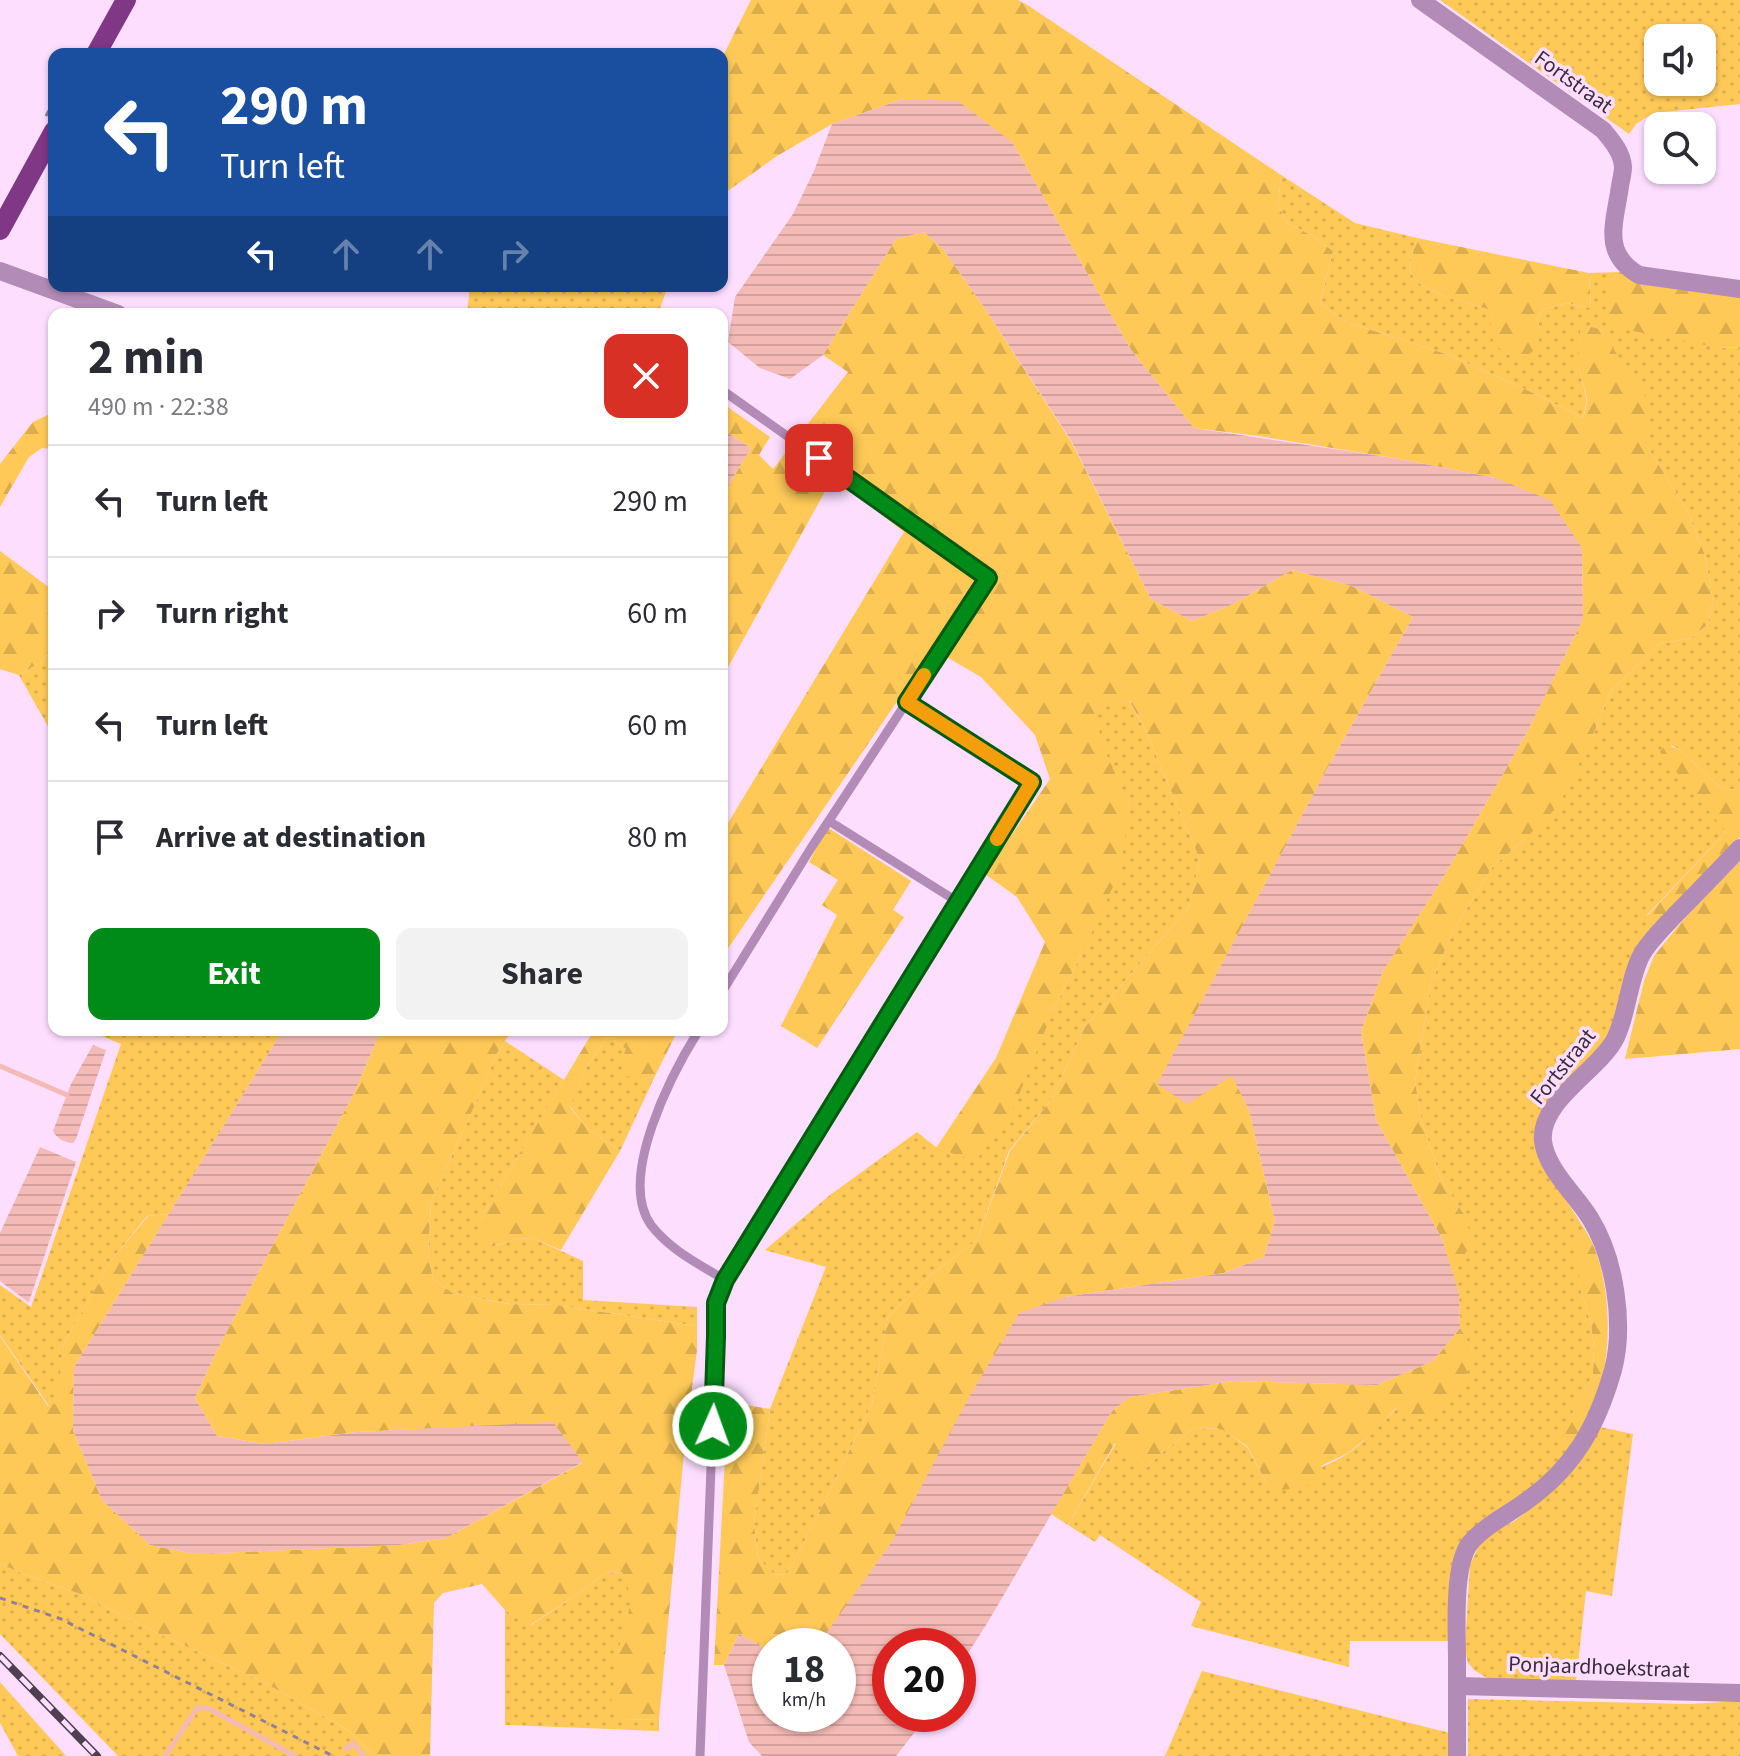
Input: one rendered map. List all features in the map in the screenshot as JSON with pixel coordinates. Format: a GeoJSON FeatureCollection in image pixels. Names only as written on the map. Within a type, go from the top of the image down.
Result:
{"type":"FeatureCollection","features":[{"type":"Feature","properties":{"kind":"main road"},"geometry":{"type":"LineString","coordinates":[[99,48],[126,0]]}},
{"type":"Feature","properties":{"kind":"main road"},"geometry":{"type":"LineString","coordinates":[[0,230],[48,142]]}},
{"type":"Feature","properties":{"kind":"street","name":"Fortstraat"},"geometry":{"type":"LineString","coordinates":[[1420,0],[1603,130],[1618,148],[1623,167],[1613,236],[1615,251],[1625,267],[1639,275],[1740,289]]}},
{"type":"Feature","properties":{"kind":"street"},"geometry":{"type":"LineString","coordinates":[[0,271],[48,288]]}},
{"type":"Feature","properties":{"kind":"street"},"geometry":{"type":"LineString","coordinates":[[58,292],[102,308]]}},
{"type":"Feature","properties":{"kind":"street","name":"Fortstraat"},"geometry":{"type":"LineString","coordinates":[[1457,1756],[1457,1596],[1462,1559],[1478,1535],[1546,1488],[1578,1451],[1600,1413],[1614,1365],[1618,1322],[1613,1272],[1591,1220],[1547,1156],[1544,1126],[1559,1100],[1615,1040],[1641,956],[1658,933],[1740,848]]}},
{"type":"Feature","properties":{"kind":"street","name":"Ponjaardhoekstraat"},"geometry":{"type":"LineString","coordinates":[[1457,1686],[1740,1693]]}},
{"type":"Feature","properties":{"kind":"lane"},"geometry":{"type":"LineString","coordinates":[[728,394],[988,578],[728,982]]}},
{"type":"Feature","properties":{"kind":"lane"},"geometry":{"type":"LineString","coordinates":[[700,1756],[716,1303],[725,1280],[1032,782],[907,702]]}},
{"type":"Feature","properties":{"kind":"lane"},"geometry":{"type":"LineString","coordinates":[[829,821],[958,902]]}},
{"type":"Feature","properties":{"kind":"lane"},"geometry":{"type":"LineString","coordinates":[[695,1036],[675,1069],[659,1110],[641,1165],[639,1188],[646,1215],[659,1234],[676,1250],[725,1280]]}},
{"type":"Feature","properties":{"kind":"path"},"geometry":{"type":"LineString","coordinates":[[0,1598],[61,1619],[333,1756]]}},
{"type":"Feature","properties":{"kind":"green space"},"geometry":{"type":"Polygon","coordinates":[[[751,0],[1018,0],[1281,175],[1278,205],[1287,223],[1333,251],[1320,303],[1346,322],[1446,354],[1583,418],[1587,399],[1578,360],[1579,337],[1582,325],[1600,329],[1650,403],[1645,443],[1687,510],[1705,555],[1713,601],[1708,624],[1691,638],[1659,644],[1611,691],[1559,805],[1493,866],[1453,931],[1431,983],[1415,1081],[1421,1118],[1440,1177],[1463,1213],[1473,1240],[1452,1273],[1442,1239],[1376,1120],[1361,1031],[1383,971],[1443,878],[1526,734],[1583,619],[1582,548],[1496,478],[1394,458],[1194,428],[1131,350],[1012,142],[903,99],[832,124],[777,156],[728,191],[727,48],[751,0]]]}},
{"type":"Feature","properties":{"kind":"green space"},"geometry":{"type":"Polygon","coordinates":[[[1440,0],[1740,0],[1740,104],[1644,112],[1644,119],[1629,134],[1440,0]]]}},
{"type":"Feature","properties":{"kind":"green space"},"geometry":{"type":"Polygon","coordinates":[[[1281,175],[1355,223],[1417,238],[1409,267],[1415,279],[1440,294],[1490,310],[1492,317],[1540,330],[1537,318],[1543,309],[1567,303],[1591,308],[1589,273],[1620,272],[1610,282],[1721,348],[1740,347],[1740,789],[1723,790],[1671,745],[1726,832],[1647,915],[1656,925],[1607,1041],[1540,1120],[1559,1189],[1587,1233],[1577,1236],[1581,1291],[1591,1324],[1594,1349],[1593,1374],[1565,1427],[1572,1447],[1531,1492],[1468,1533],[1450,1641],[1350,1641],[1349,1667],[1191,1626],[1201,1602],[1100,1535],[1095,1542],[1068,1525],[1116,1443],[1147,1467],[1193,1429],[1221,1428],[1247,1447],[1268,1486],[1341,1458],[1363,1442],[1397,1408],[1410,1417],[1472,1350],[1460,1328],[1459,1293],[1452,1273],[1457,1268],[1463,1213],[1440,1177],[1421,1118],[1415,1081],[1431,983],[1453,931],[1493,866],[1524,840],[1592,737],[1611,691],[1659,644],[1691,638],[1708,624],[1713,601],[1705,555],[1687,510],[1645,443],[1616,355],[1600,329],[1582,326],[1578,360],[1586,399],[1583,418],[1446,354],[1346,322],[1320,303],[1333,251],[1287,223],[1278,205],[1281,175]]]}},
{"type":"Feature","properties":{"kind":"green space"},"geometry":{"type":"Polygon","coordinates":[[[924,232],[943,249],[986,310],[1072,443],[1151,599],[1192,621],[1235,603],[1292,570],[1352,586],[1413,617],[1327,769],[1158,1083],[1232,1075],[1249,1110],[1275,1221],[1264,1257],[1224,1273],[1065,1297],[831,1628],[752,1628],[752,1641],[739,1634],[724,1665],[714,1665],[728,1402],[770,1409],[754,1524],[758,1558],[775,1575],[787,1574],[872,1404],[888,1317],[933,1273],[977,1240],[1010,1151],[1051,1100],[1085,1027],[1189,907],[1200,860],[1146,731],[1129,700],[1093,705],[1103,746],[1130,807],[1119,874],[1053,1011],[1012,1112],[976,1161],[936,1148],[996,1058],[1045,942],[1017,897],[985,874],[1050,779],[1035,735],[981,677],[933,649],[728,948],[728,823],[904,532],[833,477],[728,667],[728,486],[751,448],[728,433],[728,407],[770,437],[759,455],[773,469],[848,372],[823,355],[896,239],[924,232]]]}},
{"type":"Feature","properties":{"kind":"green space"},"geometry":{"type":"Polygon","coordinates":[[[1417,238],[1589,273],[1591,308],[1567,303],[1543,309],[1537,318],[1540,330],[1538,347],[1524,358],[1510,356],[1495,345],[1489,331],[1490,310],[1440,294],[1414,278],[1409,267],[1417,238]]]}},
{"type":"Feature","properties":{"kind":"green space"},"geometry":{"type":"Polygon","coordinates":[[[1620,272],[1740,297],[1740,347],[1721,348],[1608,326],[1610,282],[1620,272]]]}},
{"type":"Feature","properties":{"kind":"green space"},"geometry":{"type":"Polygon","coordinates":[[[469,292],[666,292],[660,308],[468,308],[469,292]]]}},
{"type":"Feature","properties":{"kind":"green space"},"geometry":{"type":"Polygon","coordinates":[[[48,415],[48,448],[42,448],[29,457],[0,507],[0,464],[33,422],[48,415]]]}},
{"type":"Feature","properties":{"kind":"green space"},"geometry":{"type":"Polygon","coordinates":[[[0,551],[48,587],[48,654],[41,662],[19,675],[0,669],[0,551]]]}},
{"type":"Feature","properties":{"kind":"green space"},"geometry":{"type":"Polygon","coordinates":[[[48,654],[48,726],[19,675],[41,662],[48,654]]]}},
{"type":"Feature","properties":{"kind":"green space"},"geometry":{"type":"Polygon","coordinates":[[[1128,699],[1146,731],[1200,860],[1189,907],[1085,1027],[1051,1100],[1009,1151],[977,1240],[933,1273],[888,1317],[872,1404],[787,1574],[775,1575],[758,1558],[754,1524],[770,1409],[826,1267],[765,1250],[830,1195],[917,1132],[937,1148],[1053,1011],[1083,951],[1130,807],[1102,746],[1093,705],[1128,699]]]}},
{"type":"Feature","properties":{"kind":"green space"},"geometry":{"type":"Polygon","coordinates":[[[1665,745],[1679,749],[1723,790],[1740,789],[1740,837],[1656,925],[1647,916],[1726,832],[1660,752],[1665,745]]]}},
{"type":"Feature","properties":{"kind":"green space"},"geometry":{"type":"Polygon","coordinates":[[[827,827],[911,881],[893,910],[904,917],[817,1048],[781,1026],[837,915],[822,905],[838,880],[809,862],[827,827]]]}},
{"type":"Feature","properties":{"kind":"green space"},"geometry":{"type":"Polygon","coordinates":[[[1740,861],[1740,1049],[1625,1059],[1644,981],[1654,956],[1683,920],[1740,861]]]}},
{"type":"Feature","properties":{"kind":"green space"},"geometry":{"type":"Polygon","coordinates":[[[102,1036],[279,1036],[169,1214],[147,1216],[113,1258],[64,1343],[57,1403],[49,1406],[0,1335],[0,1285],[31,1307],[121,1044],[102,1036]]]}},
{"type":"Feature","properties":{"kind":"green space"},"geometry":{"type":"Polygon","coordinates":[[[378,1036],[508,1036],[496,1055],[431,1201],[428,1253],[433,1279],[454,1294],[509,1304],[556,1305],[697,1326],[659,1720],[623,1719],[611,1703],[618,1653],[632,1598],[622,1572],[605,1573],[530,1625],[505,1610],[482,1584],[443,1593],[434,1603],[430,1756],[374,1756],[348,1730],[265,1683],[80,1594],[0,1564],[0,1336],[48,1406],[56,1403],[64,1343],[113,1258],[148,1216],[169,1214],[74,1367],[73,1430],[102,1500],[150,1545],[195,1554],[399,1545],[446,1538],[582,1463],[552,1423],[357,1432],[265,1444],[217,1436],[195,1398],[217,1350],[354,1093],[378,1036]]]}},
{"type":"Feature","properties":{"kind":"green space"},"geometry":{"type":"Polygon","coordinates":[[[590,1036],[608,1036],[587,1066],[570,1107],[587,1128],[620,1151],[561,1250],[533,1238],[494,1246],[480,1244],[480,1219],[590,1036]]]}},
{"type":"Feature","properties":{"kind":"green space"},"geometry":{"type":"Polygon","coordinates":[[[608,1036],[626,1049],[640,1080],[655,1076],[620,1151],[587,1128],[570,1106],[587,1066],[608,1036]]]}},
{"type":"Feature","properties":{"kind":"green space"},"geometry":{"type":"Polygon","coordinates":[[[608,1036],[675,1036],[655,1076],[640,1080],[626,1076],[620,1064],[626,1049],[608,1036]]]}},
{"type":"Feature","properties":{"kind":"green space"},"geometry":{"type":"Polygon","coordinates":[[[505,1041],[564,1080],[480,1219],[495,1246],[533,1238],[583,1261],[583,1300],[697,1307],[697,1326],[556,1305],[510,1304],[454,1294],[433,1279],[428,1253],[431,1201],[505,1041]]]}},
{"type":"Feature","properties":{"kind":"green space"},"geometry":{"type":"Polygon","coordinates":[[[1587,1233],[1601,1269],[1608,1332],[1603,1373],[1596,1398],[1572,1447],[1565,1446],[1561,1441],[1565,1426],[1593,1374],[1591,1324],[1581,1291],[1576,1250],[1577,1236],[1587,1233]]]}},
{"type":"Feature","properties":{"kind":"green space"},"geometry":{"type":"Polygon","coordinates":[[[1460,1328],[1469,1342],[1471,1360],[1468,1370],[1448,1399],[1425,1420],[1410,1417],[1396,1408],[1373,1433],[1348,1453],[1321,1466],[1321,1480],[1302,1488],[1278,1490],[1268,1486],[1247,1446],[1220,1428],[1193,1429],[1147,1467],[1115,1443],[1068,1525],[1051,1514],[1112,1411],[1130,1397],[1233,1381],[1377,1385],[1433,1361],[1460,1328]]]}},
{"type":"Feature","properties":{"kind":"green space"},"geometry":{"type":"Polygon","coordinates":[[[1600,1427],[1633,1434],[1612,1596],[1586,1591],[1576,1682],[1487,1678],[1468,1663],[1465,1648],[1470,1565],[1479,1545],[1516,1520],[1562,1482],[1600,1427]]]}},
{"type":"Feature","properties":{"kind":"green space"},"geometry":{"type":"Polygon","coordinates":[[[0,1564],[80,1594],[265,1683],[348,1730],[374,1756],[118,1756],[0,1634],[0,1564]]]}},
{"type":"Feature","properties":{"kind":"green space"},"geometry":{"type":"Polygon","coordinates":[[[622,1572],[633,1597],[618,1653],[624,1719],[659,1720],[659,1731],[505,1725],[505,1610],[531,1625],[605,1573],[622,1572]]]}},
{"type":"Feature","properties":{"kind":"green space"},"geometry":{"type":"Polygon","coordinates":[[[1202,1671],[1450,1733],[1450,1756],[1165,1756],[1202,1671]]]}},
{"type":"Feature","properties":{"kind":"green space"},"geometry":{"type":"Polygon","coordinates":[[[0,1682],[66,1756],[18,1756],[0,1723],[0,1682]]]}},
{"type":"Feature","properties":{"kind":"green space"},"geometry":{"type":"Polygon","coordinates":[[[1468,1699],[1689,1704],[1740,1701],[1740,1756],[1468,1756],[1468,1699]]]}},
{"type":"Feature","properties":{"kind":"shaded area"},"geometry":{"type":"Polygon","coordinates":[[[903,99],[958,101],[1012,142],[1131,350],[1194,428],[1394,458],[1496,478],[1550,500],[1582,548],[1583,619],[1526,734],[1443,878],[1383,971],[1361,1031],[1376,1120],[1442,1239],[1459,1293],[1460,1328],[1433,1361],[1377,1385],[1233,1381],[1130,1397],[1112,1411],[976,1641],[976,1628],[872,1628],[872,1732],[915,1732],[896,1756],[762,1756],[749,1742],[724,1665],[739,1634],[752,1641],[752,1732],[856,1732],[856,1628],[830,1628],[891,1543],[968,1399],[1019,1313],[1065,1297],[1224,1273],[1264,1257],[1275,1221],[1249,1110],[1232,1076],[1187,1104],[1157,1084],[1413,617],[1352,586],[1292,570],[1235,603],[1192,621],[1151,599],[1072,442],[986,310],[943,249],[924,232],[896,239],[823,355],[790,379],[760,368],[728,342],[735,297],[793,214],[832,124],[903,99]]]}},
{"type":"Feature","properties":{"kind":"shaded area"},"geometry":{"type":"Polygon","coordinates":[[[728,433],[751,448],[728,486],[728,433]]]}},
{"type":"Feature","properties":{"kind":"shaded area"},"geometry":{"type":"Polygon","coordinates":[[[279,1036],[378,1036],[354,1093],[217,1350],[195,1398],[217,1436],[265,1444],[357,1432],[553,1422],[583,1462],[446,1538],[399,1545],[195,1554],[150,1545],[102,1500],[73,1430],[74,1367],[279,1036]]]}},
{"type":"Feature","properties":{"kind":"shaded area"},"geometry":{"type":"Polygon","coordinates":[[[93,1045],[106,1050],[76,1139],[73,1143],[67,1142],[53,1131],[71,1084],[93,1045]]]}},
{"type":"Feature","properties":{"kind":"shaded area"},"geometry":{"type":"Polygon","coordinates":[[[40,1147],[76,1162],[28,1302],[0,1281],[0,1233],[40,1147]]]}},
{"type":"Feature","properties":{"kind":"waterway"},"geometry":{"type":"LineString","coordinates":[[0,1066],[67,1095]]}},
{"type":"Feature","properties":{"kind":"waterway"},"geometry":{"type":"LineString","coordinates":[[165,1756],[197,1708],[208,1708],[295,1756]]}},
{"type":"Feature","properties":{"kind":"waterway"},"geometry":{"type":"LineString","coordinates":[[346,1749],[353,1743],[364,1756]]}},
{"type":"Feature","properties":{"kind":"railway"},"geometry":{"type":"LineString","coordinates":[[0,1656],[97,1756]]}},
{"type":"Feature","properties":{"kind":"slow traffic"},"geometry":{"type":"LineString","coordinates":[[924,675],[907,702],[1032,782],[997,839]]}},
{"type":"Feature","properties":{"kind":"route"},"geometry":{"type":"LineString","coordinates":[[713,1426],[716,1303],[725,1280],[1032,782],[907,702],[988,578],[819,458]]}}]}
